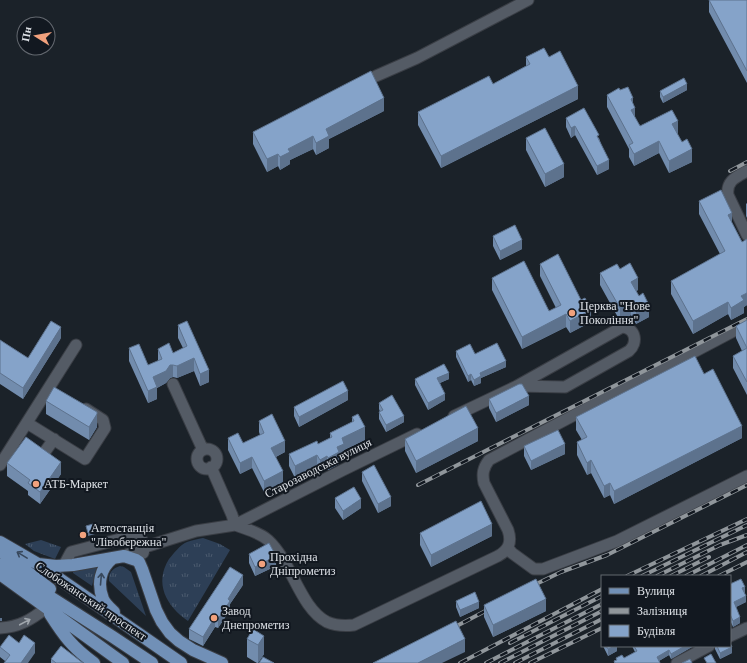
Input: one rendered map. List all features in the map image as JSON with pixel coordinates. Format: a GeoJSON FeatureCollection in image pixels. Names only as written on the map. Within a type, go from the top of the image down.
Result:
{"type":"FeatureCollection","features":[{"type":"Feature","properties":{"kind":"main road","name":"Слобожанський проспект"},"geometry":{"type":"LineString","coordinates":[[0,542],[38,564],[182,663]]}},
{"type":"Feature","properties":{"kind":"main road","name":"Слобожанський проспект"},"geometry":{"type":"LineString","coordinates":[[0,550],[113,637]]}},
{"type":"Feature","properties":{"kind":"main road"},"geometry":{"type":"LineString","coordinates":[[38,564],[64,565],[119,557],[136,560],[139,562],[142,569],[156,610],[170,633],[193,650],[222,663]]}},
{"type":"Feature","properties":{"kind":"main road"},"geometry":{"type":"LineString","coordinates":[[119,557],[107,563],[100,577],[103,600],[124,624]]}},
{"type":"Feature","properties":{"kind":"main road","name":"Слобожанський проспект"},"geometry":{"type":"LineString","coordinates":[[0,565],[152,663]]}},
{"type":"Feature","properties":{"kind":"main road"},"geometry":{"type":"LineString","coordinates":[[0,574],[123,663]]}},
{"type":"Feature","properties":{"kind":"main road"},"geometry":{"type":"LineString","coordinates":[[46,608],[60,630],[76,650],[94,663]]}},
{"type":"Feature","properties":{"kind":"main road"},"geometry":{"type":"LineString","coordinates":[[76,650],[78,640],[83,637],[87,637]]}},
{"type":"Feature","properties":{"kind":"street"},"geometry":{"type":"LineString","coordinates":[[376,76],[417,58],[528,0]]}},
{"type":"Feature","properties":{"kind":"street"},"geometry":{"type":"LineString","coordinates":[[747,171],[732,181],[727,190],[728,196],[747,235]]}},
{"type":"Feature","properties":{"kind":"street"},"geometry":{"type":"LineString","coordinates":[[173,384],[203,450],[210,449],[215,453],[217,460],[211,468],[235,525],[253,530],[268,540],[281,554],[308,605],[317,615],[328,623],[341,626],[354,625],[504,553],[508,548],[510,536],[484,483],[483,477],[485,465],[489,460],[747,324]]}},
{"type":"Feature","properties":{"kind":"street"},"geometry":{"type":"LineString","coordinates":[[447,419],[517,386],[622,327],[628,328],[632,331],[634,336],[634,344],[628,351],[565,386],[517,386]]}},
{"type":"Feature","properties":{"kind":"street"},"geometry":{"type":"LineString","coordinates":[[0,466],[76,345]]}},
{"type":"Feature","properties":{"kind":"street"},"geometry":{"type":"LineString","coordinates":[[27,423],[85,459],[105,428],[103,420],[76,403]]}},
{"type":"Feature","properties":{"kind":"street","name":"Старозаводська вулиця"},"geometry":{"type":"LineString","coordinates":[[119,557],[196,531],[235,525],[426,429]]}},
{"type":"Feature","properties":{"kind":"street"},"geometry":{"type":"LineString","coordinates":[[44,453],[54,439]]}},
{"type":"Feature","properties":{"kind":"street"},"geometry":{"type":"LineString","coordinates":[[508,548],[534,568],[543,569],[617,541],[747,476]]}},
{"type":"Feature","properties":{"kind":"street"},"geometry":{"type":"LineString","coordinates":[[64,565],[71,552],[139,534],[145,547],[142,558],[142,569]]}},
{"type":"Feature","properties":{"kind":"street"},"geometry":{"type":"LineString","coordinates":[[0,628],[15,627],[39,614],[46,608]]}},
{"type":"Feature","properties":{"kind":"street"},"geometry":{"type":"LineString","coordinates":[[731,636],[747,628]]}},
{"type":"Feature","properties":{"kind":"street"},"geometry":{"type":"LineString","coordinates":[[677,663],[707,647]]}},
{"type":"Feature","properties":{"kind":"green space"},"geometry":{"type":"Polygon","coordinates":[[[203,538],[220,544],[230,550],[188,621],[180,615],[168,601],[163,585],[163,577],[169,559],[184,543],[203,538]]]}},
{"type":"Feature","properties":{"kind":"green space"},"geometry":{"type":"Polygon","coordinates":[[[41,540],[61,547],[55,559],[34,551],[25,544],[41,540]]]}},
{"type":"Feature","properties":{"kind":"green space"},"geometry":{"type":"Polygon","coordinates":[[[97,566],[92,586],[73,573],[73,571],[97,566]]]}},
{"type":"Feature","properties":{"kind":"green space"},"geometry":{"type":"Polygon","coordinates":[[[120,566],[131,572],[146,616],[109,581],[109,576],[112,571],[120,566]]]}},
{"type":"Feature","properties":{"kind":"building"},"geometry":{"type":"Polygon","coordinates":[[[709,0],[747,0],[747,71],[709,0]]]}},
{"type":"Feature","properties":{"kind":"building"},"geometry":{"type":"Polygon","coordinates":[[[544,48],[549,57],[560,51],[578,86],[441,156],[418,112],[489,76],[493,84],[530,64],[526,57],[544,48]]]}},
{"type":"Feature","properties":{"kind":"building"},"geometry":{"type":"Polygon","coordinates":[[[371,71],[384,98],[326,129],[329,136],[316,143],[313,136],[288,149],[290,152],[280,157],[278,154],[267,159],[253,132],[371,71]]]}},
{"type":"Feature","properties":{"kind":"building"},"geometry":{"type":"Polygon","coordinates":[[[684,78],[687,84],[663,97],[660,91],[684,78]]]}},
{"type":"Feature","properties":{"kind":"building"},"geometry":{"type":"Polygon","coordinates":[[[628,87],[633,98],[631,99],[635,108],[631,110],[640,126],[672,110],[678,121],[672,124],[682,142],[687,139],[692,149],[669,161],[659,141],[634,154],[629,145],[633,143],[607,95],[619,88],[620,90],[628,87]]]}},
{"type":"Feature","properties":{"kind":"building"},"geometry":{"type":"Polygon","coordinates":[[[584,108],[599,135],[597,136],[609,160],[597,166],[575,126],[571,128],[566,118],[584,108]]]}},
{"type":"Feature","properties":{"kind":"building"},"geometry":{"type":"Polygon","coordinates":[[[545,128],[564,164],[545,174],[526,138],[545,128]]]}},
{"type":"Feature","properties":{"kind":"building"},"geometry":{"type":"Polygon","coordinates":[[[721,190],[732,213],[728,215],[742,242],[747,239],[747,293],[741,296],[744,300],[731,308],[728,302],[693,321],[671,281],[725,251],[699,201],[721,190]]]}},
{"type":"Feature","properties":{"kind":"building"},"geometry":{"type":"Polygon","coordinates":[[[515,225],[522,240],[500,251],[493,236],[515,225]]]}},
{"type":"Feature","properties":{"kind":"building"},"geometry":{"type":"Polygon","coordinates":[[[558,254],[581,300],[585,298],[591,310],[570,321],[566,314],[522,337],[492,278],[524,261],[549,311],[561,305],[540,264],[558,254]]]}},
{"type":"Feature","properties":{"kind":"building"},"geometry":{"type":"Polygon","coordinates":[[[630,263],[638,278],[631,282],[639,296],[643,293],[649,305],[636,312],[631,302],[620,308],[600,273],[617,264],[620,269],[630,263]]]}},
{"type":"Feature","properties":{"kind":"building"},"geometry":{"type":"Polygon","coordinates":[[[747,320],[747,348],[736,326],[747,320]]]}},
{"type":"Feature","properties":{"kind":"building"},"geometry":{"type":"Polygon","coordinates":[[[51,321],[61,327],[23,388],[0,373],[0,340],[28,358],[51,321]]]}},
{"type":"Feature","properties":{"kind":"building"},"geometry":{"type":"Polygon","coordinates":[[[187,321],[209,370],[200,374],[194,358],[177,366],[170,365],[166,371],[153,377],[157,387],[148,391],[129,348],[139,344],[148,365],[162,359],[158,349],[169,343],[173,353],[187,346],[178,325],[187,321]]]}},
{"type":"Feature","properties":{"kind":"building"},"geometry":{"type":"Polygon","coordinates":[[[497,343],[506,361],[480,373],[481,376],[474,380],[471,374],[468,376],[456,351],[470,344],[475,354],[497,343]]]}},
{"type":"Feature","properties":{"kind":"building"},"geometry":{"type":"Polygon","coordinates":[[[747,348],[747,382],[733,356],[747,348]]]}},
{"type":"Feature","properties":{"kind":"building"},"geometry":{"type":"Polygon","coordinates":[[[695,356],[704,374],[713,369],[742,426],[614,491],[610,483],[604,486],[591,460],[587,463],[577,442],[587,437],[576,417],[695,356]]]}},
{"type":"Feature","properties":{"kind":"building"},"geometry":{"type":"Polygon","coordinates":[[[444,364],[449,373],[437,378],[445,394],[428,403],[415,379],[444,364]]]}},
{"type":"Feature","properties":{"kind":"building"},"geometry":{"type":"Polygon","coordinates":[[[343,381],[348,391],[299,417],[294,407],[343,381]]]}},
{"type":"Feature","properties":{"kind":"building"},"geometry":{"type":"Polygon","coordinates":[[[519,384],[522,384],[529,396],[496,413],[489,399],[519,384]]]}},
{"type":"Feature","properties":{"kind":"building"},"geometry":{"type":"Polygon","coordinates":[[[54,387],[97,412],[89,427],[46,401],[54,387]]]}},
{"type":"Feature","properties":{"kind":"building"},"geometry":{"type":"Polygon","coordinates":[[[392,395],[404,416],[386,425],[379,412],[383,410],[379,403],[392,395]]]}},
{"type":"Feature","properties":{"kind":"building"},"geometry":{"type":"Polygon","coordinates":[[[466,406],[478,428],[416,461],[405,439],[466,406]]]}},
{"type":"Feature","properties":{"kind":"building"},"geometry":{"type":"Polygon","coordinates":[[[272,414],[285,441],[271,448],[283,471],[264,481],[252,457],[240,463],[228,438],[238,433],[243,443],[264,433],[259,421],[272,414]]]}},
{"type":"Feature","properties":{"kind":"building"},"geometry":{"type":"Polygon","coordinates":[[[358,414],[365,427],[342,438],[344,444],[337,447],[339,452],[328,458],[327,456],[320,460],[317,455],[295,466],[289,454],[317,441],[318,444],[332,437],[330,433],[354,421],[352,417],[358,414]]]}},
{"type":"Feature","properties":{"kind":"building"},"geometry":{"type":"Polygon","coordinates":[[[558,430],[565,444],[531,461],[524,446],[558,430]]]}},
{"type":"Feature","properties":{"kind":"building","name":"АТБ-Маркет"},"geometry":{"type":"Polygon","coordinates":[[[26,437],[61,462],[40,492],[28,483],[30,480],[7,463],[26,437]]]}},
{"type":"Feature","properties":{"kind":"building"},"geometry":{"type":"Polygon","coordinates":[[[374,465],[391,497],[378,504],[362,472],[374,465]]]}},
{"type":"Feature","properties":{"kind":"building"},"geometry":{"type":"Polygon","coordinates":[[[354,487],[361,499],[343,511],[335,498],[354,487]]]}},
{"type":"Feature","properties":{"kind":"building"},"geometry":{"type":"Polygon","coordinates":[[[481,501],[492,524],[431,555],[420,533],[481,501]]]}},
{"type":"Feature","properties":{"kind":"building"},"geometry":{"type":"Polygon","coordinates":[[[93,524],[95,531],[88,533],[86,526],[93,524]]]}},
{"type":"Feature","properties":{"kind":"building"},"geometry":{"type":"Polygon","coordinates":[[[269,543],[276,556],[255,567],[249,554],[269,543]]]}},
{"type":"Feature","properties":{"kind":"building","name":"Завод Днепрометиз"},"geometry":{"type":"Polygon","coordinates":[[[230,567],[243,575],[228,599],[230,601],[218,619],[215,617],[203,637],[189,629],[230,567]]]}},
{"type":"Feature","properties":{"kind":"building"},"geometry":{"type":"Polygon","coordinates":[[[536,579],[546,599],[493,625],[484,605],[536,579]]]}},
{"type":"Feature","properties":{"kind":"building"},"geometry":{"type":"Polygon","coordinates":[[[741,579],[745,587],[742,588],[746,596],[734,602],[740,617],[733,621],[731,616],[731,584],[741,579]]]}},
{"type":"Feature","properties":{"kind":"building"},"geometry":{"type":"Polygon","coordinates":[[[475,592],[479,602],[460,610],[456,601],[475,592]]]}},
{"type":"Feature","properties":{"kind":"building"},"geometry":{"type":"Polygon","coordinates":[[[456,621],[465,639],[418,663],[373,663],[456,621]]]}},
{"type":"Feature","properties":{"kind":"building"},"geometry":{"type":"Polygon","coordinates":[[[253,629],[264,636],[258,645],[247,639],[253,629]]]}},
{"type":"Feature","properties":{"kind":"building"},"geometry":{"type":"Polygon","coordinates":[[[9,635],[19,643],[24,635],[35,643],[21,663],[4,663],[10,655],[0,647],[9,635]]]}},
{"type":"Feature","properties":{"kind":"building"},"geometry":{"type":"Polygon","coordinates":[[[731,645],[732,647],[720,653],[717,647],[731,647],[731,645]]]}},
{"type":"Feature","properties":{"kind":"building"},"geometry":{"type":"Polygon","coordinates":[[[61,646],[83,663],[56,663],[51,659],[61,646]]]}},
{"type":"Feature","properties":{"kind":"building"},"geometry":{"type":"Polygon","coordinates":[[[635,647],[683,647],[671,654],[669,650],[657,657],[660,663],[615,663],[614,661],[622,655],[624,658],[637,651],[635,647]]]}},
{"type":"Feature","properties":{"kind":"building"},"geometry":{"type":"Polygon","coordinates":[[[711,654],[716,663],[707,663],[704,658],[711,654]]]}},
{"type":"Feature","properties":{"kind":"building"},"geometry":{"type":"Polygon","coordinates":[[[263,657],[274,663],[259,663],[263,657]]]}},
{"type":"Feature","properties":{"kind":"building"},"geometry":{"type":"Polygon","coordinates":[[[690,659],[692,663],[682,663],[690,659]]]}},
{"type":"Feature","properties":{"kind":"railway"},"geometry":{"type":"LineString","coordinates":[[730,171],[747,162]]}},
{"type":"Feature","properties":{"kind":"railway"},"geometry":{"type":"LineString","coordinates":[[418,485],[747,319]]}},
{"type":"Feature","properties":{"kind":"railway"},"geometry":{"type":"LineString","coordinates":[[528,588],[561,572],[607,555],[747,485]]}},
{"type":"Feature","properties":{"kind":"railway"},"geometry":{"type":"LineString","coordinates":[[629,575],[747,519]]}},
{"type":"Feature","properties":{"kind":"railway"},"geometry":{"type":"LineString","coordinates":[[644,575],[747,525]]}},
{"type":"Feature","properties":{"kind":"railway"},"geometry":{"type":"LineString","coordinates":[[659,575],[720,545],[747,535]]}},
{"type":"Feature","properties":{"kind":"railway"},"geometry":{"type":"LineString","coordinates":[[688,575],[747,545]]}},
{"type":"Feature","properties":{"kind":"railway"},"geometry":{"type":"LineString","coordinates":[[703,575],[747,552]]}},
{"type":"Feature","properties":{"kind":"railway"},"geometry":{"type":"LineString","coordinates":[[673,575],[709,557]]}},
{"type":"Feature","properties":{"kind":"railway"},"geometry":{"type":"LineString","coordinates":[[721,575],[747,562]]}},
{"type":"Feature","properties":{"kind":"railway"},"geometry":{"type":"LineString","coordinates":[[460,663],[601,590]]}},
{"type":"Feature","properties":{"kind":"railway"},"geometry":{"type":"LineString","coordinates":[[510,643],[601,597]]}},
{"type":"Feature","properties":{"kind":"railway"},"geometry":{"type":"LineString","coordinates":[[486,663],[601,605]]}},
{"type":"Feature","properties":{"kind":"railway"},"geometry":{"type":"LineString","coordinates":[[449,630],[493,607]]}},
{"type":"Feature","properties":{"kind":"railway"},"geometry":{"type":"LineString","coordinates":[[500,663],[601,612]]}},
{"type":"Feature","properties":{"kind":"railway"},"geometry":{"type":"LineString","coordinates":[[515,663],[601,620]]}},
{"type":"Feature","properties":{"kind":"railway"},"geometry":{"type":"LineString","coordinates":[[530,663],[601,628]]}},
{"type":"Feature","properties":{"kind":"place","name":"Церква \"Нове Покоління\""},"geometry":{"type":"Point","coordinates":[572,313]}},
{"type":"Feature","properties":{"kind":"place","name":"АТБ-Маркет"},"geometry":{"type":"Point","coordinates":[36,484]}},
{"type":"Feature","properties":{"kind":"place","name":"Автостанція \"Лівобережна\""},"geometry":{"type":"Point","coordinates":[83,535]}},
{"type":"Feature","properties":{"kind":"place","name":"Прохідна Дніпрометиз"},"geometry":{"type":"Point","coordinates":[262,564]}},
{"type":"Feature","properties":{"kind":"place","name":"Завод Днепрометиз"},"geometry":{"type":"Point","coordinates":[214,618]}}]}
